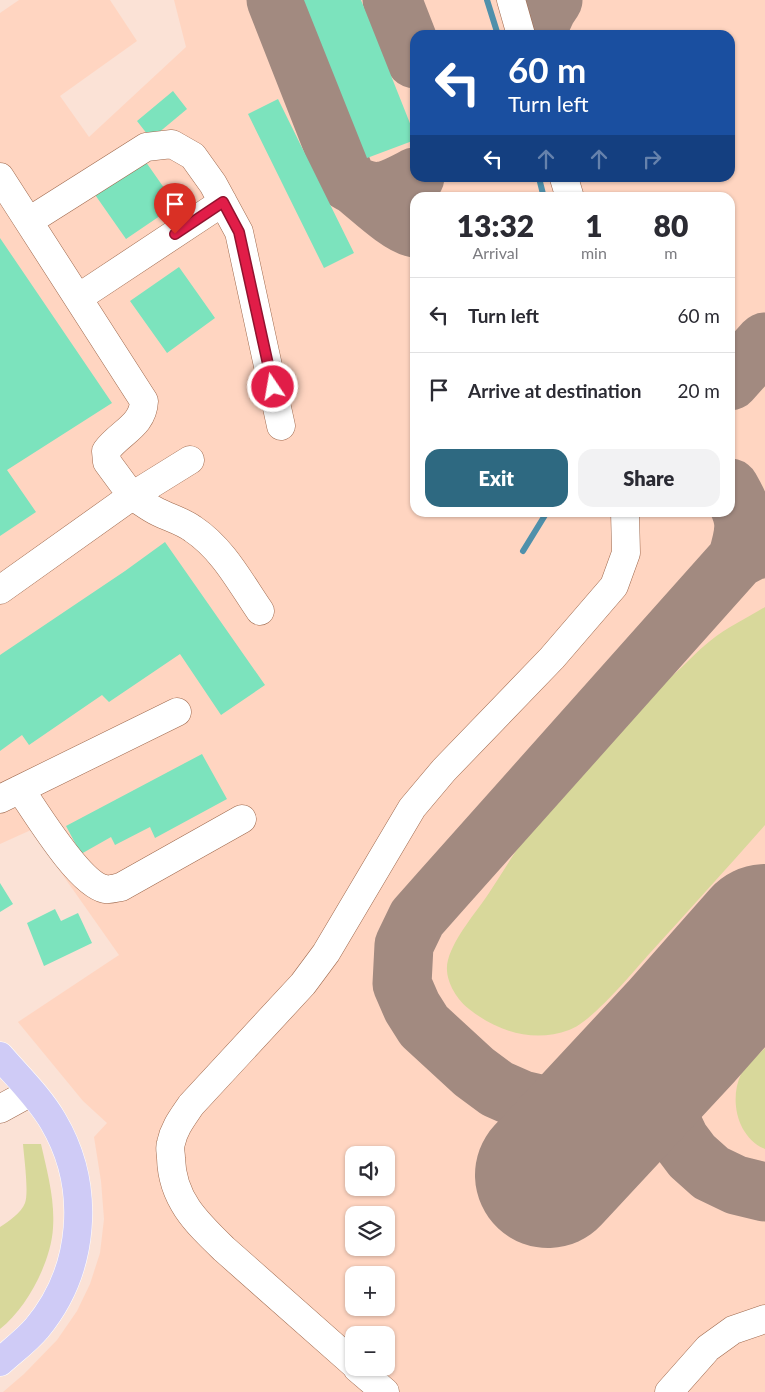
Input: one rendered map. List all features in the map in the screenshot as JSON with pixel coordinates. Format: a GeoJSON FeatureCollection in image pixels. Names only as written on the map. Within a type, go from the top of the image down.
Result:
{"type":"FeatureCollection","features":[{"type":"Feature","properties":{"kind":"main road"},"geometry":{"type":"LineString","coordinates":[[0,1056],[54,1121],[72,1165],[79,1206],[75,1254],[59,1296],[36,1329],[0,1362]]}},
{"type":"Feature","properties":{"kind":"lane"},"geometry":{"type":"LineString","coordinates":[[510,0],[519,30]]}},
{"type":"Feature","properties":{"kind":"lane"},"geometry":{"type":"LineString","coordinates":[[29,221],[146,147],[172,144],[193,156],[213,184],[239,232],[281,426]]}},
{"type":"Feature","properties":{"kind":"lane"},"geometry":{"type":"LineString","coordinates":[[0,177],[144,401],[141,417],[112,443],[106,451],[108,462],[132,496],[157,512],[193,528],[220,551],[260,612]]}},
{"type":"Feature","properties":{"kind":"lane"},"geometry":{"type":"LineString","coordinates":[[78,298],[223,202]]}},
{"type":"Feature","properties":{"kind":"lane"},"geometry":{"type":"LineString","coordinates":[[0,590],[132,496],[190,460]]}},
{"type":"Feature","properties":{"kind":"lane"},"geometry":{"type":"LineString","coordinates":[[345,1356],[224,1249],[190,1214],[179,1195],[171,1175],[170,1143],[178,1124],[191,1105],[303,984],[326,952],[412,808],[444,770],[552,658],[614,586],[626,553],[625,517]]}},
{"type":"Feature","properties":{"kind":"lane"},"geometry":{"type":"LineString","coordinates":[[176,712],[10,794],[68,859],[90,880],[105,889],[121,887],[242,819]]}},
{"type":"Feature","properties":{"kind":"lane"},"geometry":{"type":"LineString","coordinates":[[0,1109],[31,1092]]}},
{"type":"Feature","properties":{"kind":"lane"},"geometry":{"type":"LineString","coordinates":[[669,1392],[708,1348],[733,1330],[765,1319]]}},
{"type":"Feature","properties":{"kind":"lane"},"geometry":{"type":"LineString","coordinates":[[366,1376],[385,1392]]}},
{"type":"Feature","properties":{"kind":"shaded area"},"geometry":{"type":"Polygon","coordinates":[[[19,0],[110,0],[137,41],[60,96],[89,137],[186,47],[174,0],[765,0],[765,1392],[3,1392],[24,1374],[57,1340],[77,1311],[90,1284],[100,1253],[104,1219],[101,1181],[94,1137],[107,1123],[83,1101],[18,1022],[119,955],[31,830],[0,844],[0,13],[19,0]]]}},
{"type":"Feature","properties":{"kind":"green space"},"geometry":{"type":"Polygon","coordinates":[[[765,607],[765,825],[623,984],[600,1007],[578,1025],[556,1034],[530,1035],[504,1029],[480,1017],[464,1005],[455,994],[447,974],[448,960],[460,934],[520,845],[577,775],[652,695],[716,636],[765,607]]]}},
{"type":"Feature","properties":{"kind":"green space"},"geometry":{"type":"Polygon","coordinates":[[[765,1048],[765,1149],[755,1143],[742,1127],[738,1117],[736,1095],[737,1084],[743,1070],[765,1048]]]}},
{"type":"Feature","properties":{"kind":"green space"},"geometry":{"type":"Polygon","coordinates":[[[23,1144],[41,1144],[52,1196],[53,1228],[48,1255],[36,1283],[19,1309],[0,1329],[0,1227],[18,1213],[25,1203],[26,1183],[23,1144]]]}},
{"type":"Feature","properties":{"kind":"building"},"geometry":{"type":"Polygon","coordinates":[[[304,0],[361,0],[410,123],[410,142],[367,158],[304,0]]]}},
{"type":"Feature","properties":{"kind":"building"},"geometry":{"type":"Polygon","coordinates":[[[173,91],[187,109],[151,139],[137,121],[173,91]]]}},
{"type":"Feature","properties":{"kind":"building"},"geometry":{"type":"Polygon","coordinates":[[[278,99],[354,253],[324,268],[248,114],[278,99]]]}},
{"type":"Feature","properties":{"kind":"building"},"geometry":{"type":"Polygon","coordinates":[[[141,155],[176,205],[126,239],[91,189],[141,155]]]}},
{"type":"Feature","properties":{"kind":"building"},"geometry":{"type":"Polygon","coordinates":[[[0,238],[112,403],[7,470],[36,512],[0,536],[0,238]]]}},
{"type":"Feature","properties":{"kind":"building"},"geometry":{"type":"Polygon","coordinates":[[[179,267],[215,318],[167,353],[130,301],[179,267]]]}},
{"type":"Feature","properties":{"kind":"building"},"geometry":{"type":"Polygon","coordinates":[[[165,542],[265,685],[221,715],[180,654],[109,702],[102,695],[29,745],[22,735],[0,751],[0,655],[165,542]]]}},
{"type":"Feature","properties":{"kind":"building"},"geometry":{"type":"Polygon","coordinates":[[[202,754],[227,799],[155,838],[150,827],[115,845],[111,837],[81,854],[66,826],[202,754]]]}},
{"type":"Feature","properties":{"kind":"building"},"geometry":{"type":"Polygon","coordinates":[[[0,883],[13,904],[0,912],[0,883]]]}},
{"type":"Feature","properties":{"kind":"building"},"geometry":{"type":"Polygon","coordinates":[[[55,909],[61,921],[78,913],[92,943],[44,966],[27,923],[55,909]]]}},
{"type":"Feature","properties":{"kind":"waterway"},"geometry":{"type":"LineString","coordinates":[[487,0],[496,30]]}},
{"type":"Feature","properties":{"kind":"waterway"},"geometry":{"type":"LineString","coordinates":[[540,182],[542,192]]}},
{"type":"Feature","properties":{"kind":"waterway"},"geometry":{"type":"LineString","coordinates":[[523,551],[544,517]]}},
{"type":"Feature","properties":{"kind":"taxiway"},"geometry":{"type":"LineString","coordinates":[[276,0],[347,181],[366,190],[382,191],[410,180]]}},
{"type":"Feature","properties":{"kind":"taxiway"},"geometry":{"type":"LineString","coordinates":[[392,0],[410,46]]}},
{"type":"Feature","properties":{"kind":"taxiway"},"geometry":{"type":"LineString","coordinates":[[537,30],[553,0]]}},
{"type":"Feature","properties":{"kind":"taxiway"},"geometry":{"type":"LineString","coordinates":[[357,187],[393,217],[410,227]]}},
{"type":"Feature","properties":{"kind":"taxiway"},"geometry":{"type":"LineString","coordinates":[[735,375],[765,342]]}},
{"type":"Feature","properties":{"kind":"taxiway"},"geometry":{"type":"LineString","coordinates":[[735,498],[744,522],[743,538],[737,559]]}},
{"type":"Feature","properties":{"kind":"taxiway"},"geometry":{"type":"LineString","coordinates":[[639,1076],[591,1103],[567,1106],[548,1106],[522,1100],[497,1089],[474,1072],[424,1026],[412,1007],[402,984],[404,945],[417,918],[737,559],[752,551],[765,548]]}},
{"type":"Feature","properties":{"kind":"taxiway"},"geometry":{"type":"LineString","coordinates":[[681,1032],[667,1092],[670,1119],[680,1140],[692,1156],[711,1173],[736,1185],[765,1192]]}},
{"type":"Feature","properties":{"kind":"runway"},"geometry":{"type":"LineString","coordinates":[[548,1175],[681,1032],[765,937]]}},
{"type":"Feature","properties":{"kind":"route"},"geometry":{"type":"LineString","coordinates":[[175,234],[223,202],[239,232],[273,387]]}}]}
